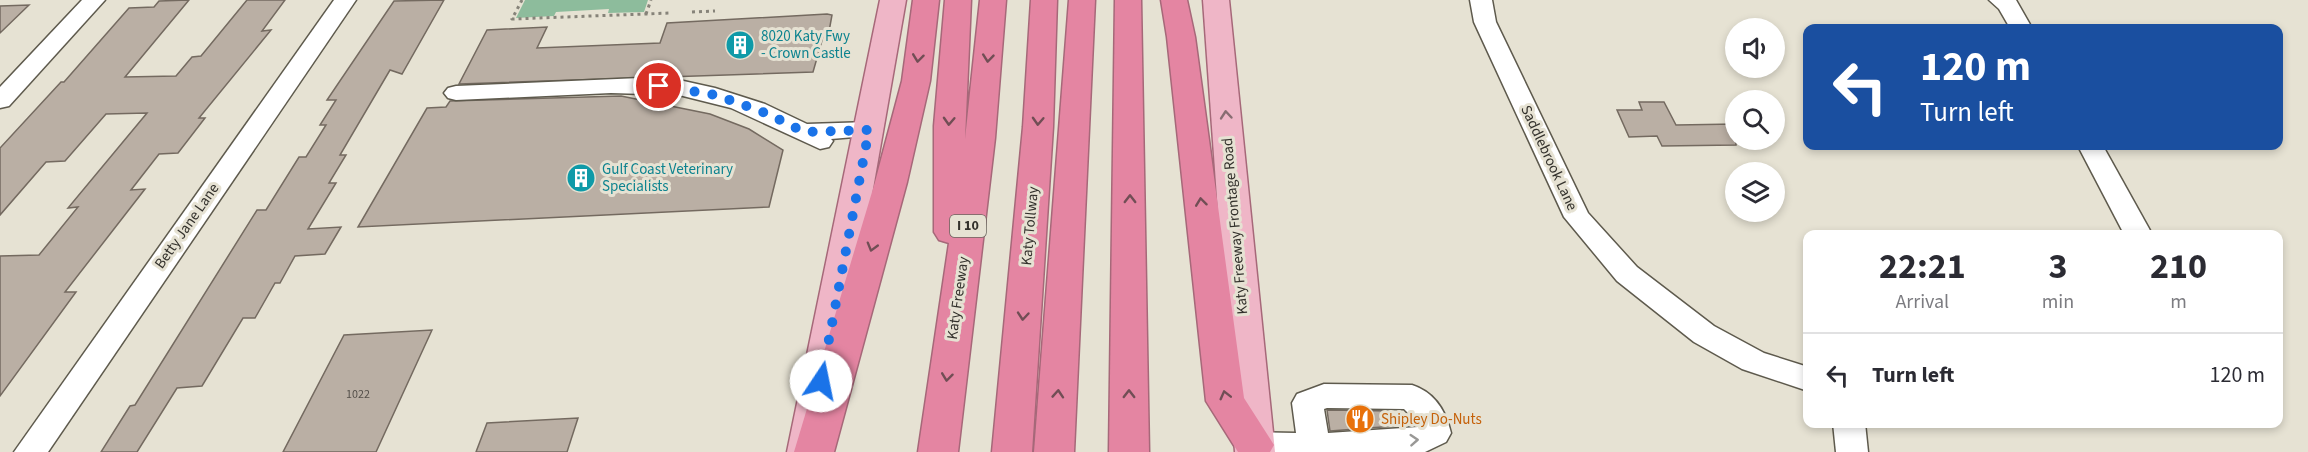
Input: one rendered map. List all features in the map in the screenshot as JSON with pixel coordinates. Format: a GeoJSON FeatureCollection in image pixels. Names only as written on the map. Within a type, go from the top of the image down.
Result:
{"type":"FeatureCollection","features":[{"type":"Feature","properties":{"kind":"highway"},"geometry":{"type":"LineString","coordinates":[[814,452],[891,182],[916,81],[926,0]]}},
{"type":"Feature","properties":{"kind":"highway"},"geometry":{"type":"LineString","coordinates":[[953,332],[948,126],[958,0]]}},
{"type":"Feature","properties":{"kind":"highway","name":"Katy Freeway"},"geometry":{"type":"LineString","coordinates":[[938,452],[980,138],[993,0]]}},
{"type":"Feature","properties":{"kind":"highway","name":"Katy Tollway"},"geometry":{"type":"LineString","coordinates":[[1012,452],[1038,127],[1044,0]]}},
{"type":"Feature","properties":{"kind":"highway"},"geometry":{"type":"LineString","coordinates":[[1067,0],[1070,198]]}},
{"type":"Feature","properties":{"kind":"highway"},"geometry":{"type":"LineString","coordinates":[[1054,452],[1082,0]]}},
{"type":"Feature","properties":{"kind":"highway"},"geometry":{"type":"LineString","coordinates":[[1128,0],[1129,452]]}},
{"type":"Feature","properties":{"kind":"highway"},"geometry":{"type":"LineString","coordinates":[[1174,0],[1181,37],[1225,401],[1254,449]]}},
{"type":"Feature","properties":{"kind":"main road"},"geometry":{"type":"LineString","coordinates":[[807,452],[893,0]]}},
{"type":"Feature","properties":{"kind":"main road","name":"Katy Freeway Frontage Road"},"geometry":{"type":"LineString","coordinates":[[1216,0],[1254,449]]}},
{"type":"Feature","properties":{"kind":"street"},"geometry":{"type":"LineString","coordinates":[[0,101],[94,0]]}},
{"type":"Feature","properties":{"kind":"street","name":"Betty Jane Lane"},"geometry":{"type":"LineString","coordinates":[[30,452],[345,0]]}},
{"type":"Feature","properties":{"kind":"street","name":"Saddlebrook Lane"},"geometry":{"type":"LineString","coordinates":[[1481,0],[1485,22],[1577,217],[1627,274],[1704,334],[1753,361],[1803,378]]}},
{"type":"Feature","properties":{"kind":"street"},"geometry":{"type":"LineString","coordinates":[[2005,2],[2019,24]]}},
{"type":"Feature","properties":{"kind":"street"},"geometry":{"type":"LineString","coordinates":[[456,93],[659,86],[716,95],[758,110],[812,136],[869,130]]}},
{"type":"Feature","properties":{"kind":"street"},"geometry":{"type":"LineString","coordinates":[[2093,150],[2136,230]]}},
{"type":"Feature","properties":{"kind":"street"},"geometry":{"type":"LineString","coordinates":[[1850,428],[1852,452]]}},
{"type":"Feature","properties":{"kind":"street"},"geometry":{"type":"LineString","coordinates":[[1254,449],[1314,449]]}},
{"type":"Feature","properties":{"kind":"path"},"geometry":{"type":"LineString","coordinates":[[522,0],[512,20],[671,13]]}},
{"type":"Feature","properties":{"kind":"path"},"geometry":{"type":"LineString","coordinates":[[646,14],[651,0]]}},
{"type":"Feature","properties":{"kind":"path"},"geometry":{"type":"LineString","coordinates":[[692,12],[715,11]]}},
{"type":"Feature","properties":{"kind":"green space"},"geometry":{"type":"Polygon","coordinates":[[[525,0],[648,0],[644,12],[608,13],[609,9],[556,12],[554,16],[516,18],[525,0]]]}},
{"type":"Feature","properties":{"kind":"building"},"geometry":{"type":"Polygon","coordinates":[[[189,0],[125,77],[176,76],[192,57],[201,56],[247,0],[285,0],[262,31],[271,30],[199,118],[205,118],[178,153],[159,154],[131,190],[145,189],[65,292],[76,292],[0,396],[0,256],[39,255],[78,207],[68,208],[147,113],[106,114],[65,161],[46,162],[0,215],[0,148],[61,82],[64,82],[129,8],[154,7],[159,1],[189,0]]]}},
{"type":"Feature","properties":{"kind":"building"},"geometry":{"type":"Polygon","coordinates":[[[444,0],[402,74],[390,70],[340,155],[346,155],[329,183],[336,183],[308,229],[341,227],[325,254],[295,256],[280,283],[275,283],[255,318],[243,318],[202,386],[177,388],[137,452],[101,452],[130,406],[135,405],[257,210],[266,210],[299,157],[306,157],[326,125],[320,125],[336,100],[327,100],[394,1],[444,0]]]}},
{"type":"Feature","properties":{"kind":"building"},"geometry":{"type":"Polygon","coordinates":[[[29,5],[0,33],[0,6],[29,5]]]}},
{"type":"Feature","properties":{"kind":"building"},"geometry":{"type":"Polygon","coordinates":[[[832,15],[828,37],[823,37],[813,72],[459,84],[487,30],[547,27],[537,48],[660,43],[667,23],[832,15]]]}},
{"type":"Feature","properties":{"kind":"building","name":"Gulf Coast Veterinary Specialists"},"geometry":{"type":"Polygon","coordinates":[[[621,96],[710,114],[749,129],[783,150],[769,207],[358,227],[427,108],[446,107],[450,101],[621,96]]]}},
{"type":"Feature","properties":{"kind":"building"},"geometry":{"type":"Polygon","coordinates":[[[1639,102],[1664,102],[1676,125],[1725,124],[1725,145],[1662,146],[1657,136],[1629,137],[1617,110],[1642,110],[1639,102]]]}},
{"type":"Feature","properties":{"kind":"building"},"geometry":{"type":"Polygon","coordinates":[[[432,330],[376,452],[283,452],[344,335],[432,330]]]}},
{"type":"Feature","properties":{"kind":"building","name":"Shipley Do-Nuts"},"geometry":{"type":"Polygon","coordinates":[[[1327,410],[1392,411],[1395,426],[1330,431],[1327,410]]]}},
{"type":"Feature","properties":{"kind":"building"},"geometry":{"type":"Polygon","coordinates":[[[578,418],[567,452],[476,452],[487,423],[578,418]]]}},
{"type":"Feature","properties":{"kind":"place","name":"8020 Katy Fwy - Crown Castle"},"geometry":{"type":"Point","coordinates":[740,45]}},
{"type":"Feature","properties":{"kind":"place","name":"Gulf Coast Veterinary Specialists"},"geometry":{"type":"Point","coordinates":[581,178]}},
{"type":"Feature","properties":{"kind":"place","name":"Shipley Do-Nuts"},"geometry":{"type":"Point","coordinates":[1360,419]}},
{"type":"Feature","properties":{"kind":"route"},"geometry":{"type":"LineString","coordinates":[[659,86],[716,95],[768,114],[804,132],[869,130],[821,381]]}}]}
